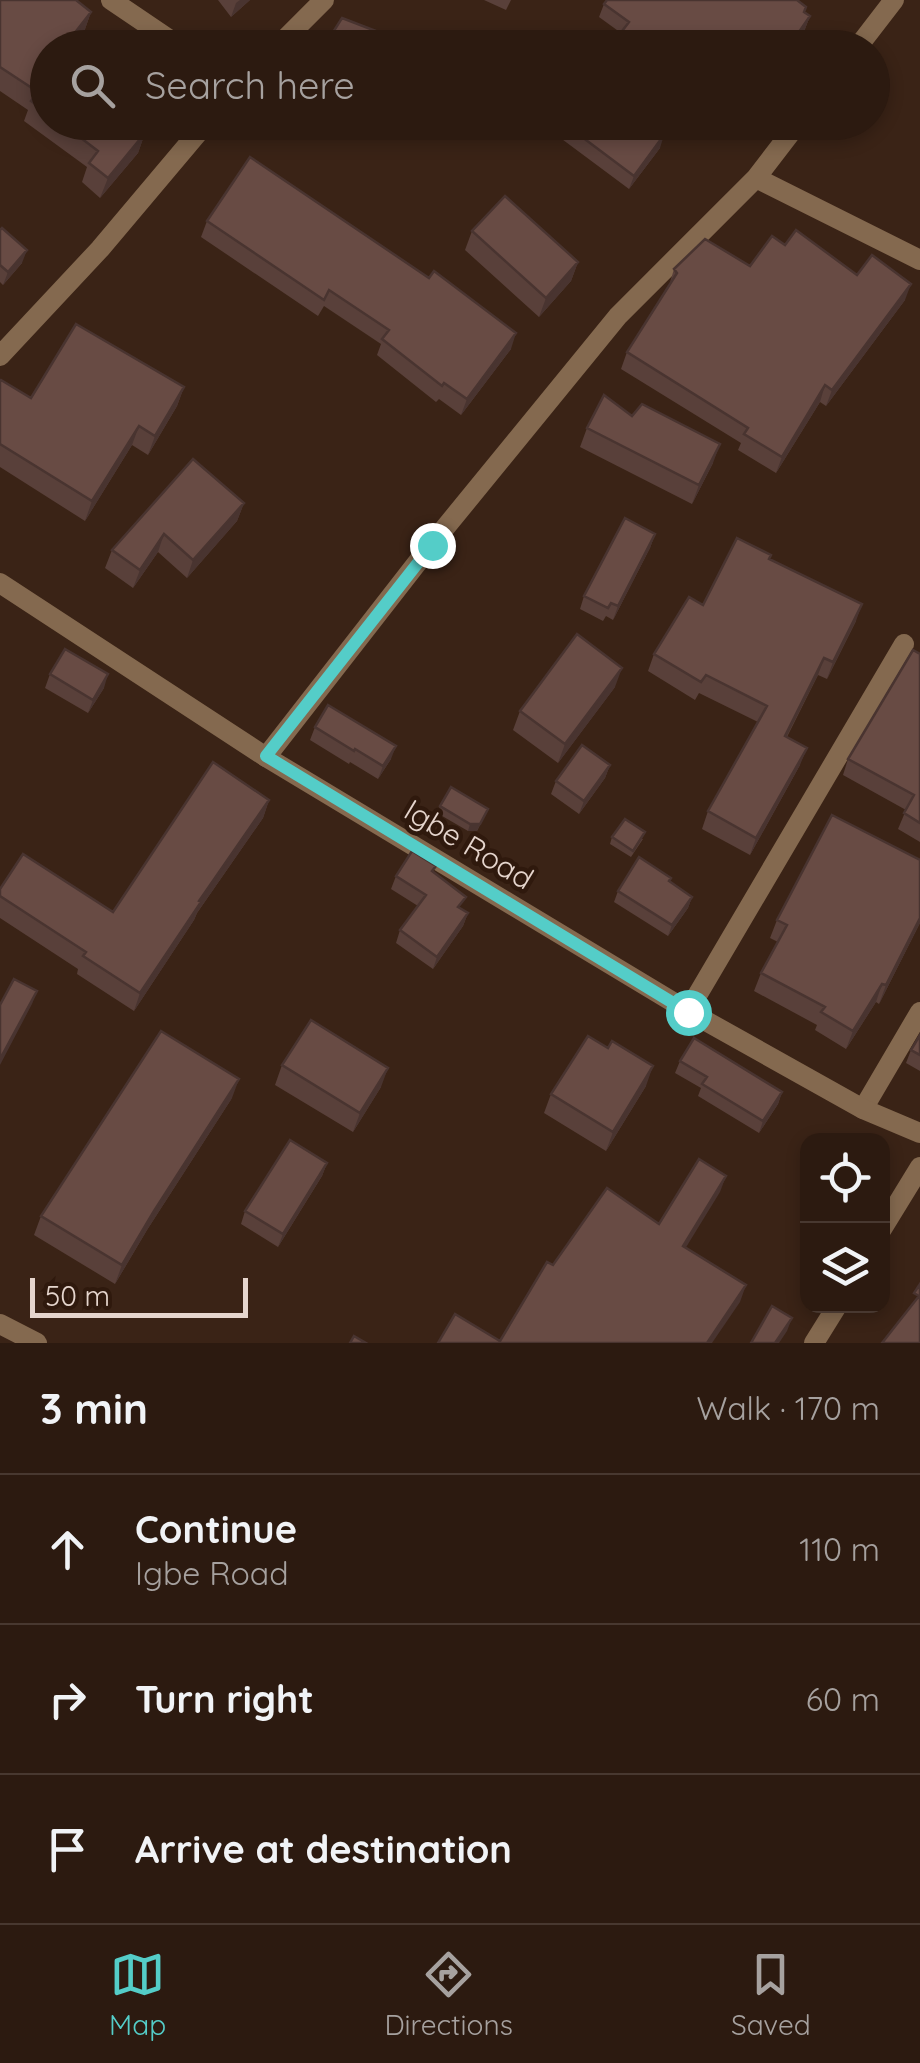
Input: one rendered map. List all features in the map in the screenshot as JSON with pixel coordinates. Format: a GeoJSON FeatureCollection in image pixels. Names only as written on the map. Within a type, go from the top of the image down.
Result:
{"type":"FeatureCollection","features":[{"type":"Feature","properties":{"kind":"street"},"geometry":{"type":"LineString","coordinates":[[111,0],[155,30]]}},
{"type":"Feature","properties":{"kind":"street"},"geometry":{"type":"LineString","coordinates":[[294,30],[324,0]]}},
{"type":"Feature","properties":{"kind":"street"},"geometry":{"type":"LineString","coordinates":[[872,30],[894,0]]}},
{"type":"Feature","properties":{"kind":"street"},"geometry":{"type":"LineString","coordinates":[[0,356],[100,250],[192,140]]}},
{"type":"Feature","properties":{"kind":"street"},"geometry":{"type":"LineString","coordinates":[[266,756],[618,316],[756,178],[785,140]]}},
{"type":"Feature","properties":{"kind":"street"},"geometry":{"type":"LineString","coordinates":[[756,178],[920,260]]}},
{"type":"Feature","properties":{"kind":"street","name":"Igbe Road"},"geometry":{"type":"LineString","coordinates":[[0,582],[266,756],[688,1012],[863,1108],[920,1133]]}},
{"type":"Feature","properties":{"kind":"street"},"geometry":{"type":"LineString","coordinates":[[688,1012],[904,644]]}},
{"type":"Feature","properties":{"kind":"street"},"geometry":{"type":"LineString","coordinates":[[863,1108],[920,1012]]}},
{"type":"Feature","properties":{"kind":"street"},"geometry":{"type":"LineString","coordinates":[[886,1223],[920,1167]]}},
{"type":"Feature","properties":{"kind":"street"},"geometry":{"type":"LineString","coordinates":[[814,1343],[832,1313]]}},
{"type":"Feature","properties":{"kind":"street"},"geometry":{"type":"LineString","coordinates":[[0,1324],[36,1343]]}},
{"type":"Feature","properties":{"kind":"building"},"geometry":{"type":"Polygon","coordinates":[[[0,0],[76,0],[91,12],[77,30],[30,30],[30,87],[0,67],[0,0]]]}},
{"type":"Feature","properties":{"kind":"building"},"geometry":{"type":"Polygon","coordinates":[[[607,0],[797,0],[810,16],[800,30],[623,30],[629,22],[604,4],[607,0]]]}},
{"type":"Feature","properties":{"kind":"building"},"geometry":{"type":"Polygon","coordinates":[[[342,18],[373,30],[334,30],[342,18]]]}},
{"type":"Feature","properties":{"kind":"building"},"geometry":{"type":"Polygon","coordinates":[[[84,140],[139,140],[108,178],[89,163],[98,151],[84,140]]]}},
{"type":"Feature","properties":{"kind":"building"},"geometry":{"type":"Polygon","coordinates":[[[586,140],[660,140],[634,176],[586,140]]]}},
{"type":"Feature","properties":{"kind":"building"},"geometry":{"type":"Polygon","coordinates":[[[250,157],[429,278],[434,271],[516,333],[467,399],[444,383],[442,386],[382,339],[389,330],[329,290],[324,300],[207,221],[250,157]]]}},
{"type":"Feature","properties":{"kind":"building"},"geometry":{"type":"Polygon","coordinates":[[[505,196],[578,262],[546,298],[472,231],[505,196]]]}},
{"type":"Feature","properties":{"kind":"building"},"geometry":{"type":"Polygon","coordinates":[[[2,228],[27,250],[8,272],[0,265],[2,228]]]}},
{"type":"Feature","properties":{"kind":"building"},"geometry":{"type":"Polygon","coordinates":[[[796,230],[857,275],[872,255],[911,284],[832,390],[825,385],[782,457],[744,434],[748,428],[627,352],[677,273],[674,269],[705,239],[750,266],[772,236],[785,245],[796,230]]]}},
{"type":"Feature","properties":{"kind":"building"},"geometry":{"type":"Polygon","coordinates":[[[76,324],[184,387],[155,436],[139,426],[92,501],[0,444],[0,381],[31,398],[76,324]]]}},
{"type":"Feature","properties":{"kind":"building"},"geometry":{"type":"Polygon","coordinates":[[[604,395],[632,416],[642,404],[720,444],[699,485],[587,428],[604,395]]]}},
{"type":"Feature","properties":{"kind":"building"},"geometry":{"type":"Polygon","coordinates":[[[193,459],[244,503],[193,560],[164,534],[140,570],[112,550],[193,459]]]}},
{"type":"Feature","properties":{"kind":"building"},"geometry":{"type":"Polygon","coordinates":[[[625,518],[655,534],[618,606],[611,603],[608,608],[584,596],[625,518]]]}},
{"type":"Feature","properties":{"kind":"building"},"geometry":{"type":"Polygon","coordinates":[[[737,538],[771,555],[769,559],[862,604],[833,662],[824,658],[785,736],[807,748],[756,838],[708,811],[767,706],[706,675],[701,682],[654,654],[689,597],[703,605],[737,538]]]}},
{"type":"Feature","properties":{"kind":"building"},"geometry":{"type":"Polygon","coordinates":[[[577,634],[622,668],[565,744],[520,711],[577,634]]]}},
{"type":"Feature","properties":{"kind":"building"},"geometry":{"type":"Polygon","coordinates":[[[65,649],[108,674],[93,700],[50,674],[65,649]]]}},
{"type":"Feature","properties":{"kind":"building"},"geometry":{"type":"Polygon","coordinates":[[[913,650],[920,654],[920,823],[904,813],[914,795],[848,759],[913,650]]]}},
{"type":"Feature","properties":{"kind":"building"},"geometry":{"type":"Polygon","coordinates":[[[328,705],[396,746],[383,766],[315,727],[328,705]]]}},
{"type":"Feature","properties":{"kind":"building"},"geometry":{"type":"Polygon","coordinates":[[[582,745],[610,765],[584,801],[556,781],[582,745]]]}},
{"type":"Feature","properties":{"kind":"building"},"geometry":{"type":"Polygon","coordinates":[[[213,762],[269,800],[140,993],[0,896],[0,889],[23,854],[113,912],[213,762]]]}},
{"type":"Feature","properties":{"kind":"building"},"geometry":{"type":"Polygon","coordinates":[[[451,787],[488,809],[480,824],[470,824],[440,806],[451,787]]]}},
{"type":"Feature","properties":{"kind":"building"},"geometry":{"type":"Polygon","coordinates":[[[832,815],[920,860],[920,918],[886,985],[882,984],[853,1031],[821,1012],[825,1007],[761,973],[787,925],[777,920],[832,815]]]}},
{"type":"Feature","properties":{"kind":"building"},"geometry":{"type":"Polygon","coordinates":[[[625,819],[645,832],[633,851],[612,837],[625,819]]]}},
{"type":"Feature","properties":{"kind":"building"},"geometry":{"type":"Polygon","coordinates":[[[412,851],[436,866],[432,871],[466,897],[458,907],[468,913],[437,957],[400,930],[426,895],[396,876],[412,851]]]}},
{"type":"Feature","properties":{"kind":"building"},"geometry":{"type":"Polygon","coordinates":[[[639,857],[692,897],[672,925],[618,891],[639,857]]]}},
{"type":"Feature","properties":{"kind":"building"},"geometry":{"type":"Polygon","coordinates":[[[14,979],[37,991],[0,1059],[0,1005],[14,979]]]}},
{"type":"Feature","properties":{"kind":"building"},"geometry":{"type":"Polygon","coordinates":[[[311,1020],[388,1068],[360,1113],[282,1065],[311,1020]]]}},
{"type":"Feature","properties":{"kind":"building"},"geometry":{"type":"Polygon","coordinates":[[[161,1031],[239,1079],[122,1265],[41,1216],[161,1031]]]}},
{"type":"Feature","properties":{"kind":"building"},"geometry":{"type":"Polygon","coordinates":[[[920,1035],[920,1055],[911,1050],[920,1035]]]}},
{"type":"Feature","properties":{"kind":"building"},"geometry":{"type":"Polygon","coordinates":[[[588,1036],[608,1048],[612,1041],[653,1066],[613,1132],[551,1094],[588,1036]]]}},
{"type":"Feature","properties":{"kind":"building"},"geometry":{"type":"Polygon","coordinates":[[[694,1038],[782,1092],[763,1121],[702,1084],[707,1077],[680,1061],[694,1038]]]}},
{"type":"Feature","properties":{"kind":"building"},"geometry":{"type":"Polygon","coordinates":[[[290,1140],[327,1163],[283,1234],[245,1211],[290,1140]]]}},
{"type":"Feature","properties":{"kind":"building"},"geometry":{"type":"Polygon","coordinates":[[[699,1159],[726,1176],[683,1246],[746,1285],[707,1343],[438,1343],[455,1314],[500,1341],[547,1262],[553,1265],[607,1188],[659,1224],[699,1159]]]}},
{"type":"Feature","properties":{"kind":"building"},"geometry":{"type":"Polygon","coordinates":[[[920,1284],[920,1343],[882,1343],[919,1296],[914,1293],[920,1284]]]}},
{"type":"Feature","properties":{"kind":"building"},"geometry":{"type":"Polygon","coordinates":[[[772,1306],[792,1318],[775,1343],[751,1343],[772,1306]]]}},
{"type":"Feature","properties":{"kind":"route"},"geometry":{"type":"LineString","coordinates":[[432,545],[266,756],[688,1012]]}}]}
